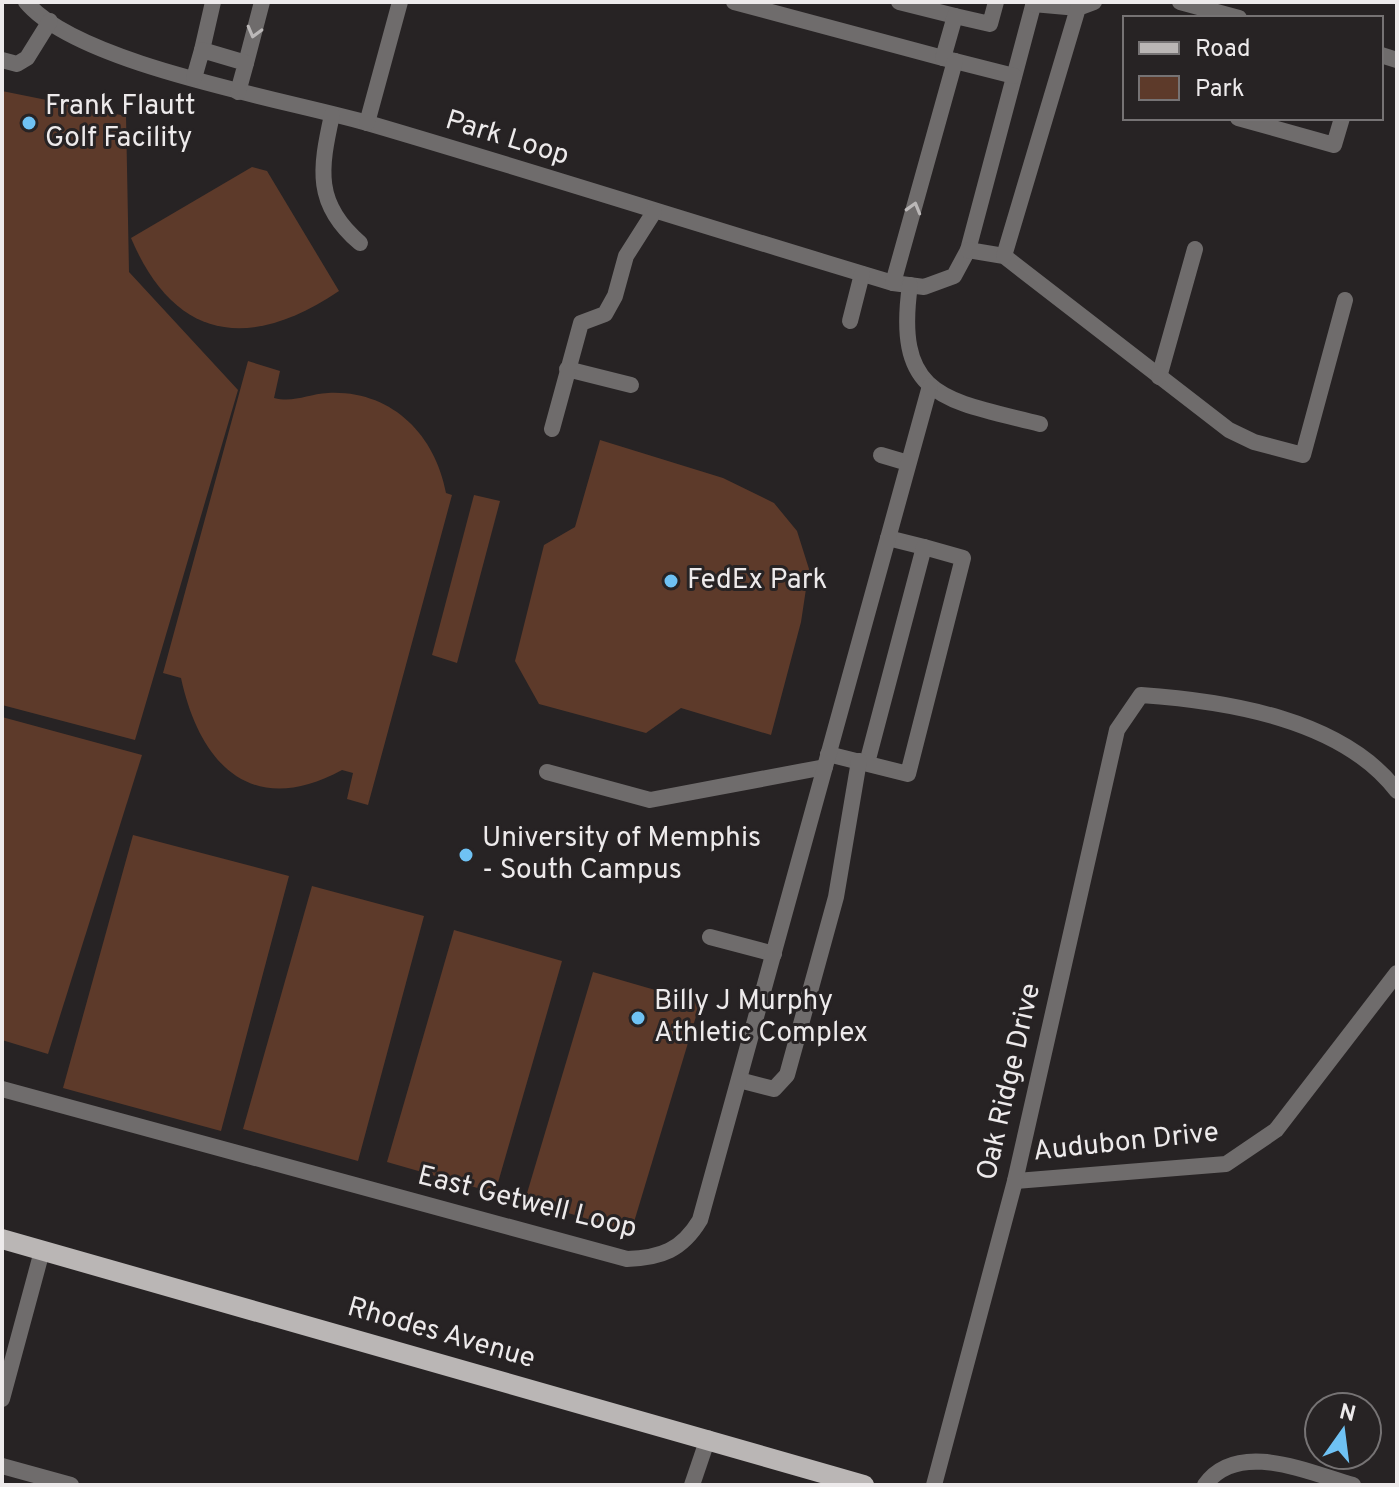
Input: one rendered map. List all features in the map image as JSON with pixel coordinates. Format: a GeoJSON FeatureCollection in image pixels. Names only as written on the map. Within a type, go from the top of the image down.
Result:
{"type":"FeatureCollection","features":[{"type":"Feature","properties":{"kind":"main road","name":"Rhodes Avenue"},"geometry":{"type":"LineString","coordinates":[[2,1239],[864,1485]]}},
{"type":"Feature","properties":{"kind":"street","name":"Park Loop"},"geometry":{"type":"LineString","coordinates":[[26,2],[50,21],[112,53],[238,92],[367,123],[862,274],[924,287],[954,276],[968,250]]}},
{"type":"Feature","properties":{"kind":"street"},"geometry":{"type":"LineString","coordinates":[[194,78],[213,2]]}},
{"type":"Feature","properties":{"kind":"street"},"geometry":{"type":"LineString","coordinates":[[238,92],[262,2]]}},
{"type":"Feature","properties":{"kind":"street"},"geometry":{"type":"LineString","coordinates":[[367,123],[400,2]]}},
{"type":"Feature","properties":{"kind":"street"},"geometry":{"type":"LineString","coordinates":[[734,2],[1014,76]]}},
{"type":"Feature","properties":{"kind":"street"},"geometry":{"type":"LineString","coordinates":[[899,2],[990,24],[996,2]]}},
{"type":"Feature","properties":{"kind":"street"},"geometry":{"type":"LineString","coordinates":[[1180,2],[1203,14]]}},
{"type":"Feature","properties":{"kind":"street"},"geometry":{"type":"LineString","coordinates":[[1004,256],[1086,5],[1034,3],[968,250],[1004,256],[1229,430],[1254,442],[1303,455],[1345,300]]}},
{"type":"Feature","properties":{"kind":"street"},"geometry":{"type":"LineString","coordinates":[[955,16],[949,59],[901,284],[910,358],[922,379],[930,386],[975,407],[1040,424]]}},
{"type":"Feature","properties":{"kind":"street"},"geometry":{"type":"LineString","coordinates":[[2,60],[17,64],[27,58],[50,21]]}},
{"type":"Feature","properties":{"kind":"street"},"geometry":{"type":"LineString","coordinates":[[202,50],[246,63]]}},
{"type":"Feature","properties":{"kind":"street"},"geometry":{"type":"LineString","coordinates":[[332,115],[323,186],[339,223],[360,243]]}},
{"type":"Feature","properties":{"kind":"street"},"geometry":{"type":"LineString","coordinates":[[1245,120],[1334,145],[1341,120]]}},
{"type":"Feature","properties":{"kind":"street"},"geometry":{"type":"LineString","coordinates":[[552,429],[581,323],[605,314],[615,296],[626,256],[654,212]]}},
{"type":"Feature","properties":{"kind":"street"},"geometry":{"type":"LineString","coordinates":[[1159,377],[1195,249]]}},
{"type":"Feature","properties":{"kind":"street"},"geometry":{"type":"LineString","coordinates":[[850,321],[862,274]]}},
{"type":"Feature","properties":{"kind":"street"},"geometry":{"type":"LineString","coordinates":[[567,369],[631,385]]}},
{"type":"Feature","properties":{"kind":"street","name":"East Getwell Loop"},"geometry":{"type":"LineString","coordinates":[[2,1089],[627,1259],[655,1258],[691,1236],[700,1220],[930,386]]}},
{"type":"Feature","properties":{"kind":"street"},"geometry":{"type":"LineString","coordinates":[[881,455],[908,463]]}},
{"type":"Feature","properties":{"kind":"street"},"geometry":{"type":"LineString","coordinates":[[547,772],[650,800],[827,760],[863,762],[908,774],[963,558],[888,538]]}},
{"type":"Feature","properties":{"kind":"street"},"geometry":{"type":"LineString","coordinates":[[739,1080],[774,1089],[787,1075],[836,897],[863,762],[924,547]]}},
{"type":"Feature","properties":{"kind":"street","name":"Oak Ridge Drive"},"geometry":{"type":"LineString","coordinates":[[934,1485],[1015,1181],[1117,730],[1141,695],[1200,699],[1328,734],[1383,773],[1397,791]]}},
{"type":"Feature","properties":{"kind":"street"},"geometry":{"type":"LineString","coordinates":[[710,937],[774,954]]}},
{"type":"Feature","properties":{"kind":"street","name":"Audubon Drive"},"geometry":{"type":"LineString","coordinates":[[1015,1181],[1226,1164],[1276,1130],[1397,973]]}},
{"type":"Feature","properties":{"kind":"street"},"geometry":{"type":"LineString","coordinates":[[2,1399],[42,1251]]}},
{"type":"Feature","properties":{"kind":"street"},"geometry":{"type":"LineString","coordinates":[[692,1485],[708,1438]]}},
{"type":"Feature","properties":{"kind":"street"},"geometry":{"type":"LineString","coordinates":[[1205,1485],[1214,1473],[1259,1458],[1353,1485]]}},
{"type":"Feature","properties":{"kind":"street"},"geometry":{"type":"LineString","coordinates":[[2,1466],[71,1485]]}},
{"type":"Feature","properties":{"kind":"green space"},"geometry":{"type":"Polygon","coordinates":[[[2,91],[126,116],[129,272],[238,390],[135,740],[2,705],[2,91]]]}},
{"type":"Feature","properties":{"kind":"green space"},"geometry":{"type":"Polygon","coordinates":[[[252,167],[267,171],[339,291],[275,323],[246,328],[218,326],[193,316],[170,299],[149,273],[131,238],[252,167]]]}},
{"type":"Feature","properties":{"kind":"green space"},"geometry":{"type":"Polygon","coordinates":[[[248,361],[280,371],[274,398],[351,394],[390,408],[420,435],[432,452],[446,493],[452,495],[368,805],[347,799],[353,773],[342,770],[310,784],[282,789],[257,785],[235,775],[217,758],[202,736],[181,678],[163,673],[248,361]]]}},
{"type":"Feature","properties":{"kind":"green space","name":"FedEx Park"},"geometry":{"type":"Polygon","coordinates":[[[600,440],[723,478],[774,503],[797,531],[809,569],[801,622],[771,735],[681,708],[646,733],[539,704],[515,661],[544,545],[575,527],[600,440]]]}},
{"type":"Feature","properties":{"kind":"green space"},"geometry":{"type":"Polygon","coordinates":[[[474,495],[500,501],[457,663],[432,655],[474,495]]]}},
{"type":"Feature","properties":{"kind":"green space"},"geometry":{"type":"Polygon","coordinates":[[[2,717],[142,755],[48,1054],[2,1040],[2,717]]]}},
{"type":"Feature","properties":{"kind":"green space"},"geometry":{"type":"Polygon","coordinates":[[[133,835],[289,876],[221,1131],[63,1088],[133,835]]]}},
{"type":"Feature","properties":{"kind":"green space"},"geometry":{"type":"Polygon","coordinates":[[[312,886],[424,916],[358,1161],[243,1129],[312,886]]]}},
{"type":"Feature","properties":{"kind":"green space"},"geometry":{"type":"Polygon","coordinates":[[[454,930],[562,961],[495,1193],[387,1162],[454,930]]]}},
{"type":"Feature","properties":{"kind":"green space"},"geometry":{"type":"Polygon","coordinates":[[[593,972],[700,1003],[631,1232],[525,1200],[593,972]]]}},
{"type":"Feature","properties":{"kind":"place","name":"Frank Flautt Golf Facility"},"geometry":{"type":"Point","coordinates":[29,123]}},
{"type":"Feature","properties":{"kind":"place","name":"FedEx Park"},"geometry":{"type":"Point","coordinates":[671,581]}},
{"type":"Feature","properties":{"kind":"place","name":"University of Memphis - South Campus"},"geometry":{"type":"Point","coordinates":[466,855]}},
{"type":"Feature","properties":{"kind":"place","name":"Billy J Murphy Athletic Complex"},"geometry":{"type":"Point","coordinates":[638,1018]}}]}
